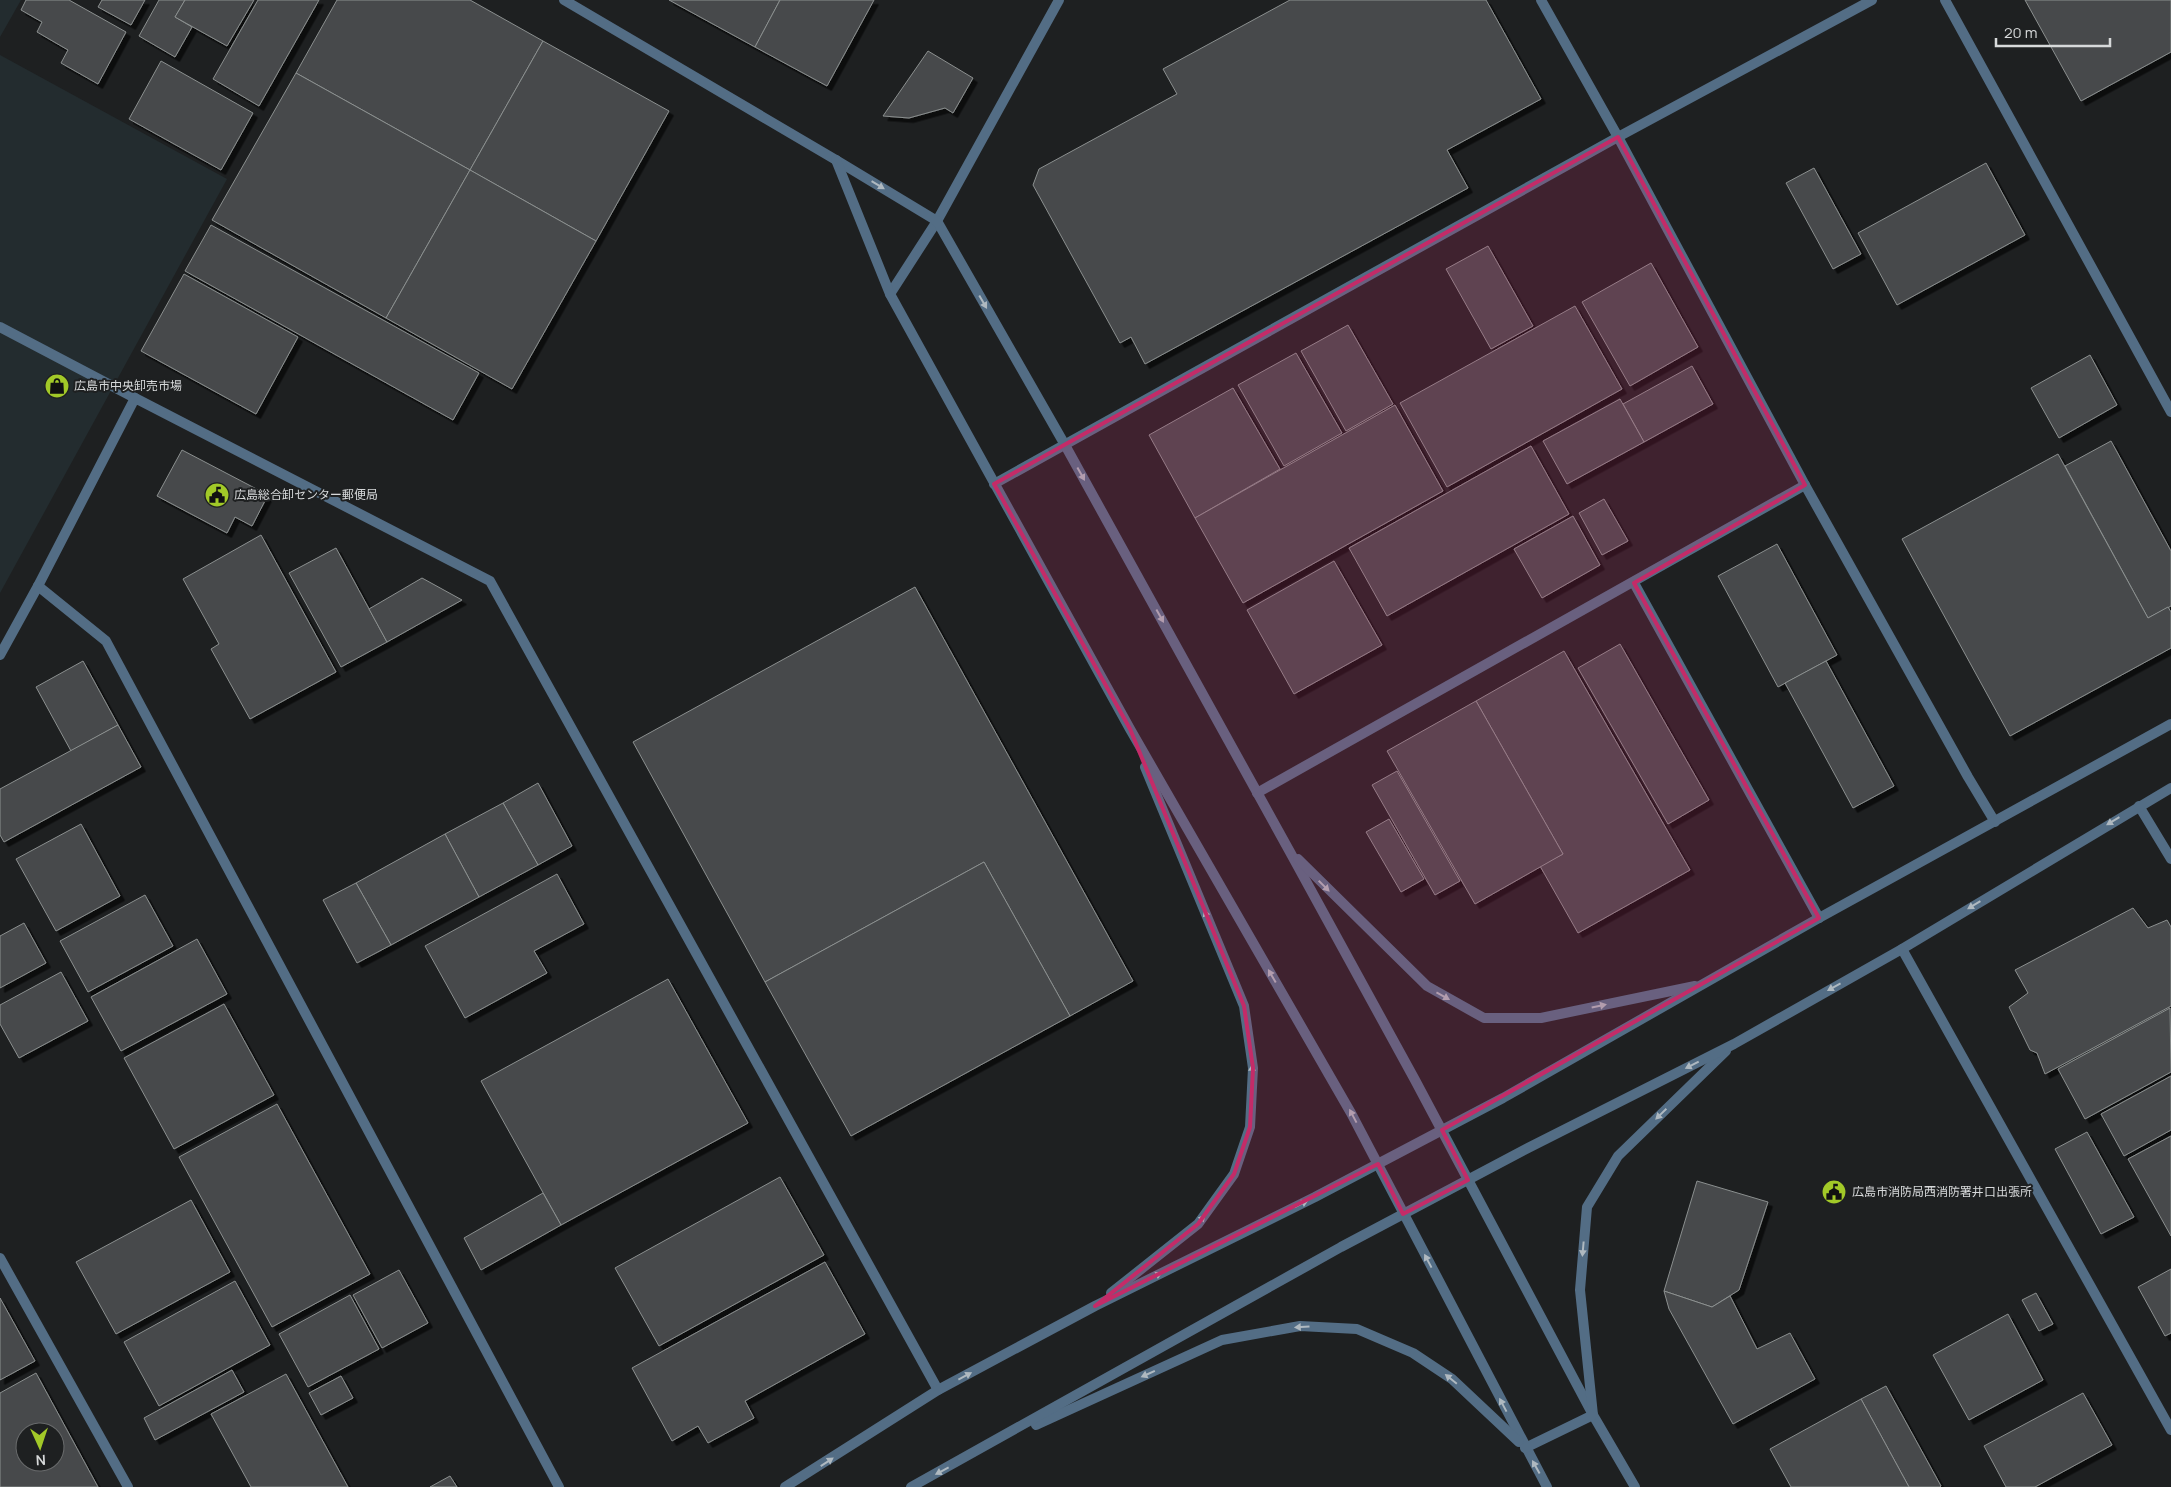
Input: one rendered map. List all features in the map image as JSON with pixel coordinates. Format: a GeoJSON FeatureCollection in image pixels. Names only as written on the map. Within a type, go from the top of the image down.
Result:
{"type":"FeatureCollection","features":[{"type":"Feature","properties":{"kind":"street"},"geometry":{"type":"LineString","coordinates":[[564,0],[937,221],[1065,445],[1290,852],[1442,1130],[1594,1415],[1635,1487]]}},
{"type":"Feature","properties":{"kind":"street"},"geometry":{"type":"LineString","coordinates":[[890,294],[937,221],[1059,0]]}},
{"type":"Feature","properties":{"kind":"street"},"geometry":{"type":"LineString","coordinates":[[1541,0],[1618,137],[1805,485],[1995,822]]}},
{"type":"Feature","properties":{"kind":"street"},"geometry":{"type":"LineString","coordinates":[[994,484],[1618,137],[1872,0]]}},
{"type":"Feature","properties":{"kind":"street"},"geometry":{"type":"LineString","coordinates":[[1945,0],[2171,412]]}},
{"type":"Feature","properties":{"kind":"street"},"geometry":{"type":"LineString","coordinates":[[836,160],[890,294],[1130,730],[1351,1113],[1547,1487]]}},
{"type":"Feature","properties":{"kind":"street"},"geometry":{"type":"LineString","coordinates":[[0,327],[490,581],[938,1390]]}},
{"type":"Feature","properties":{"kind":"street"},"geometry":{"type":"LineString","coordinates":[[0,655],[38,586],[135,398]]}},
{"type":"Feature","properties":{"kind":"street"},"geometry":{"type":"LineString","coordinates":[[1257,793],[1634,583],[1805,485]]}},
{"type":"Feature","properties":{"kind":"street"},"geometry":{"type":"LineString","coordinates":[[1634,583],[1819,918]]}},
{"type":"Feature","properties":{"kind":"street"},"geometry":{"type":"LineString","coordinates":[[38,586],[106,641],[559,1487]]}},
{"type":"Feature","properties":{"kind":"street"},"geometry":{"type":"LineString","coordinates":[[785,1487],[938,1390],[1094,1306],[1442,1130],[1819,918],[2171,724]]}},
{"type":"Feature","properties":{"kind":"street"},"geometry":{"type":"LineString","coordinates":[[1094,1306],[1198,1224],[1234,1174],[1250,1127],[1253,1068],[1244,1006],[1130,730]]}},
{"type":"Feature","properties":{"kind":"street"},"geometry":{"type":"LineString","coordinates":[[911,1487],[1403,1214],[1734,1044],[1902,949],[2171,788]]}},
{"type":"Feature","properties":{"kind":"street"},"geometry":{"type":"LineString","coordinates":[[2139,806],[2171,859]]}},
{"type":"Feature","properties":{"kind":"street"},"geometry":{"type":"LineString","coordinates":[[1290,852],[1426,986],[1484,1018],[1541,1018],[1703,984]]}},
{"type":"Feature","properties":{"kind":"street"},"geometry":{"type":"LineString","coordinates":[[1902,949],[2171,1430]]}},
{"type":"Feature","properties":{"kind":"street"},"geometry":{"type":"LineString","coordinates":[[1594,1415],[1580,1290],[1587,1207],[1618,1156],[1734,1044]]}},
{"type":"Feature","properties":{"kind":"street"},"geometry":{"type":"LineString","coordinates":[[0,1258],[128,1487]]}},
{"type":"Feature","properties":{"kind":"street"},"geometry":{"type":"LineString","coordinates":[[972,1454],[1222,1340],[1300,1326],[1357,1329],[1413,1352],[1452,1379],[1525,1448]]}},
{"type":"Feature","properties":{"kind":"street"},"geometry":{"type":"LineString","coordinates":[[1525,1448],[1594,1415]]}},
{"type":"Feature","properties":{"kind":"highlighted area"},"geometry":{"type":"Polygon","coordinates":[[[1618,137],[1805,485],[1634,583],[1819,918],[1442,1130],[1468,1180],[1403,1214],[1378,1164],[1095,1306],[1198,1224],[1234,1174],[1250,1127],[1253,1068],[1244,1006],[1130,729],[994,484],[1618,137]]]}},
{"type":"Feature","properties":{"kind":"shaded area"},"geometry":{"type":"Polygon","coordinates":[[[0,0],[21,0],[0,37],[0,0]]]}},
{"type":"Feature","properties":{"kind":"shaded area","name":"広島市中央卸売市場"},"geometry":{"type":"Polygon","coordinates":[[[0,55],[227,179],[0,593],[0,55]]]}},
{"type":"Feature","properties":{"kind":"building"},"geometry":{"type":"Polygon","coordinates":[[[26,0],[69,0],[126,32],[98,84],[61,63],[68,50],[37,32],[42,22],[21,10],[26,0]]]}},
{"type":"Feature","properties":{"kind":"building"},"geometry":{"type":"Polygon","coordinates":[[[102,0],[145,0],[131,25],[98,7],[102,0]]]}},
{"type":"Feature","properties":{"kind":"building"},"geometry":{"type":"Polygon","coordinates":[[[159,0],[185,0],[175,17],[192,27],[175,57],[139,36],[159,0]]]}},
{"type":"Feature","properties":{"kind":"building"},"geometry":{"type":"Polygon","coordinates":[[[185,0],[254,0],[227,46],[175,17],[185,0]]]}},
{"type":"Feature","properties":{"kind":"building"},"geometry":{"type":"Polygon","coordinates":[[[258,0],[319,0],[259,106],[213,79],[258,0]]]}},
{"type":"Feature","properties":{"kind":"building"},"geometry":{"type":"Polygon","coordinates":[[[337,0],[470,0],[543,41],[470,170],[296,73],[337,0]]]}},
{"type":"Feature","properties":{"kind":"building"},"geometry":{"type":"Polygon","coordinates":[[[669,0],[780,0],[755,47],[669,0]]]}},
{"type":"Feature","properties":{"kind":"building"},"geometry":{"type":"Polygon","coordinates":[[[780,0],[874,0],[827,86],[755,47],[780,0]]]}},
{"type":"Feature","properties":{"kind":"building"},"geometry":{"type":"Polygon","coordinates":[[[1290,0],[1486,0],[1541,99],[1447,150],[1468,188],[1145,364],[1131,337],[1120,343],[1033,185],[1039,169],[1177,94],[1163,69],[1290,0]]]}},
{"type":"Feature","properties":{"kind":"building"},"geometry":{"type":"Polygon","coordinates":[[[2025,0],[2171,0],[2171,52],[2081,101],[2025,0]]]}},
{"type":"Feature","properties":{"kind":"building"},"geometry":{"type":"Polygon","coordinates":[[[543,41],[669,111],[596,241],[470,170],[543,41]]]}},
{"type":"Feature","properties":{"kind":"building"},"geometry":{"type":"Polygon","coordinates":[[[928,51],[973,78],[953,113],[945,108],[909,118],[883,116],[928,51]]]}},
{"type":"Feature","properties":{"kind":"building"},"geometry":{"type":"Polygon","coordinates":[[[161,61],[253,113],[221,170],[129,119],[161,61]]]}},
{"type":"Feature","properties":{"kind":"building"},"geometry":{"type":"Polygon","coordinates":[[[296,73],[470,170],[386,318],[212,220],[296,73]]]}},
{"type":"Feature","properties":{"kind":"building"},"geometry":{"type":"Polygon","coordinates":[[[1986,163],[2025,235],[1897,305],[1858,233],[1986,163]]]}},
{"type":"Feature","properties":{"kind":"building"},"geometry":{"type":"Polygon","coordinates":[[[1814,168],[1861,254],[1833,269],[1786,183],[1814,168]]]}},
{"type":"Feature","properties":{"kind":"building"},"geometry":{"type":"Polygon","coordinates":[[[470,170],[596,241],[512,389],[386,318],[470,170]]]}},
{"type":"Feature","properties":{"kind":"building"},"geometry":{"type":"Polygon","coordinates":[[[211,225],[479,373],[453,420],[185,271],[211,225]]]}},
{"type":"Feature","properties":{"kind":"building"},"geometry":{"type":"Polygon","coordinates":[[[1488,246],[1533,326],[1491,349],[1446,269],[1488,246]]]}},
{"type":"Feature","properties":{"kind":"building"},"geometry":{"type":"Polygon","coordinates":[[[1651,263],[1698,347],[1630,386],[1582,302],[1651,263]]]}},
{"type":"Feature","properties":{"kind":"building"},"geometry":{"type":"Polygon","coordinates":[[[184,274],[298,337],[256,414],[141,351],[184,274]]]}},
{"type":"Feature","properties":{"kind":"building"},"geometry":{"type":"Polygon","coordinates":[[[1575,306],[1622,389],[1447,487],[1400,403],[1575,306]]]}},
{"type":"Feature","properties":{"kind":"building"},"geometry":{"type":"Polygon","coordinates":[[[1348,325],[1393,404],[1346,431],[1301,351],[1348,325]]]}},
{"type":"Feature","properties":{"kind":"building"},"geometry":{"type":"Polygon","coordinates":[[[1296,353],[1342,433],[1284,466],[1238,385],[1296,353]]]}},
{"type":"Feature","properties":{"kind":"building"},"geometry":{"type":"Polygon","coordinates":[[[2090,355],[2117,405],[2059,438],[2031,388],[2090,355]]]}},
{"type":"Feature","properties":{"kind":"building"},"geometry":{"type":"Polygon","coordinates":[[[1692,366],[1713,404],[1644,442],[1623,404],[1692,366]]]}},
{"type":"Feature","properties":{"kind":"building"},"geometry":{"type":"Polygon","coordinates":[[[1233,388],[1280,469],[1195,518],[1149,435],[1233,388]]]}},
{"type":"Feature","properties":{"kind":"building"},"geometry":{"type":"Polygon","coordinates":[[[1620,399],[1644,442],[1567,484],[1543,441],[1620,399]]]}},
{"type":"Feature","properties":{"kind":"building"},"geometry":{"type":"Polygon","coordinates":[[[1395,405],[1443,491],[1243,603],[1195,518],[1395,405]]]}},
{"type":"Feature","properties":{"kind":"building"},"geometry":{"type":"Polygon","coordinates":[[[2111,441],[2171,551],[2171,606],[2148,618],[2065,466],[2111,441]]]}},
{"type":"Feature","properties":{"kind":"building"},"geometry":{"type":"Polygon","coordinates":[[[1531,446],[1569,514],[1387,616],[1349,548],[1531,446]]]}},
{"type":"Feature","properties":{"kind":"building"},"geometry":{"type":"Polygon","coordinates":[[[182,450],[268,495],[252,526],[235,517],[227,533],[157,496],[182,450]]]}},
{"type":"Feature","properties":{"kind":"building"},"geometry":{"type":"Polygon","coordinates":[[[2058,454],[2148,618],[2168,607],[2171,612],[2171,648],[2010,736],[1902,539],[2058,454]]]}},
{"type":"Feature","properties":{"kind":"building"},"geometry":{"type":"Polygon","coordinates":[[[1604,499],[1628,541],[1602,555],[1579,513],[1604,499]]]}},
{"type":"Feature","properties":{"kind":"building"},"geometry":{"type":"Polygon","coordinates":[[[1573,516],[1600,565],[1542,598],[1514,549],[1573,516]]]}},
{"type":"Feature","properties":{"kind":"building"},"geometry":{"type":"Polygon","coordinates":[[[261,535],[336,672],[250,719],[211,649],[219,644],[183,579],[261,535]]]}},
{"type":"Feature","properties":{"kind":"building"},"geometry":{"type":"Polygon","coordinates":[[[1777,544],[1837,655],[1778,687],[1718,576],[1777,544]]]}},
{"type":"Feature","properties":{"kind":"building"},"geometry":{"type":"Polygon","coordinates":[[[336,548],[387,642],[341,667],[289,573],[336,548]]]}},
{"type":"Feature","properties":{"kind":"building"},"geometry":{"type":"Polygon","coordinates":[[[1334,561],[1382,645],[1294,694],[1247,610],[1334,561]]]}},
{"type":"Feature","properties":{"kind":"building"},"geometry":{"type":"Polygon","coordinates":[[[422,578],[462,600],[387,642],[369,609],[422,578]]]}},
{"type":"Feature","properties":{"kind":"building"},"geometry":{"type":"Polygon","coordinates":[[[915,587],[1133,981],[1070,1016],[984,862],[765,982],[633,742],[915,587]]]}},
{"type":"Feature","properties":{"kind":"building"},"geometry":{"type":"Polygon","coordinates":[[[1620,644],[1709,800],[1668,824],[1578,668],[1620,644]]]}},
{"type":"Feature","properties":{"kind":"building"},"geometry":{"type":"Polygon","coordinates":[[[1564,651],[1690,870],[1578,933],[1540,866],[1563,854],[1476,701],[1564,651]]]}},
{"type":"Feature","properties":{"kind":"building"},"geometry":{"type":"Polygon","coordinates":[[[83,661],[118,725],[71,751],[36,687],[83,661]]]}},
{"type":"Feature","properties":{"kind":"building"},"geometry":{"type":"Polygon","coordinates":[[[1826,661],[1894,786],[1853,808],[1785,683],[1826,661]]]}},
{"type":"Feature","properties":{"kind":"building"},"geometry":{"type":"Polygon","coordinates":[[[1476,701],[1563,854],[1475,904],[1387,751],[1476,701]]]}},
{"type":"Feature","properties":{"kind":"building"},"geometry":{"type":"Polygon","coordinates":[[[118,725],[141,767],[4,842],[0,835],[0,789],[118,725]]]}},
{"type":"Feature","properties":{"kind":"building"},"geometry":{"type":"Polygon","coordinates":[[[1397,771],[1460,881],[1435,895],[1372,785],[1397,771]]]}},
{"type":"Feature","properties":{"kind":"building"},"geometry":{"type":"Polygon","coordinates":[[[538,783],[572,846],[538,865],[503,803],[538,783]]]}},
{"type":"Feature","properties":{"kind":"building"},"geometry":{"type":"Polygon","coordinates":[[[503,803],[538,865],[479,897],[445,834],[503,803]]]}},
{"type":"Feature","properties":{"kind":"building"},"geometry":{"type":"Polygon","coordinates":[[[1389,819],[1424,879],[1401,892],[1366,832],[1389,819]]]}},
{"type":"Feature","properties":{"kind":"building"},"geometry":{"type":"Polygon","coordinates":[[[81,824],[120,896],[56,931],[16,859],[81,824]]]}},
{"type":"Feature","properties":{"kind":"building"},"geometry":{"type":"Polygon","coordinates":[[[445,834],[479,897],[391,945],[356,883],[445,834]]]}},
{"type":"Feature","properties":{"kind":"building"},"geometry":{"type":"Polygon","coordinates":[[[984,862],[1070,1016],[851,1136],[765,982],[984,862]]]}},
{"type":"Feature","properties":{"kind":"building"},"geometry":{"type":"Polygon","coordinates":[[[557,874],[584,924],[534,951],[547,973],[465,1018],[425,946],[557,874]]]}},
{"type":"Feature","properties":{"kind":"building"},"geometry":{"type":"Polygon","coordinates":[[[356,883],[391,945],[357,963],[323,900],[356,883]]]}},
{"type":"Feature","properties":{"kind":"building"},"geometry":{"type":"Polygon","coordinates":[[[145,895],[173,946],[88,992],[60,941],[145,895]]]}},
{"type":"Feature","properties":{"kind":"building"},"geometry":{"type":"Polygon","coordinates":[[[2133,908],[2148,928],[2167,920],[2171,927],[2171,1006],[2045,1074],[2037,1053],[2030,1050],[2009,1007],[2028,993],[2015,970],[2133,908]]]}},
{"type":"Feature","properties":{"kind":"building"},"geometry":{"type":"Polygon","coordinates":[[[24,923],[46,963],[0,988],[0,936],[24,923]]]}},
{"type":"Feature","properties":{"kind":"building"},"geometry":{"type":"Polygon","coordinates":[[[197,939],[227,994],[121,1051],[91,997],[197,939]]]}},
{"type":"Feature","properties":{"kind":"building"},"geometry":{"type":"Polygon","coordinates":[[[61,972],[88,1021],[19,1058],[0,1024],[0,1005],[61,972]]]}},
{"type":"Feature","properties":{"kind":"building"},"geometry":{"type":"Polygon","coordinates":[[[668,979],[748,1123],[561,1225],[481,1081],[668,979]]]}},
{"type":"Feature","properties":{"kind":"building"},"geometry":{"type":"Polygon","coordinates":[[[224,1004],[274,1095],[174,1149],[124,1058],[224,1004]]]}},
{"type":"Feature","properties":{"kind":"building"},"geometry":{"type":"Polygon","coordinates":[[[2170,1008],[2171,1072],[2085,1119],[2058,1069],[2170,1008]]]}},
{"type":"Feature","properties":{"kind":"building"},"geometry":{"type":"Polygon","coordinates":[[[2171,1076],[2171,1130],[2124,1156],[2101,1114],[2171,1076]]]}},
{"type":"Feature","properties":{"kind":"building"},"geometry":{"type":"Polygon","coordinates":[[[277,1104],[370,1274],[272,1327],[179,1157],[277,1104]]]}},
{"type":"Feature","properties":{"kind":"building"},"geometry":{"type":"Polygon","coordinates":[[[2087,1132],[2134,1217],[2101,1234],[2055,1149],[2087,1132]]]}},
{"type":"Feature","properties":{"kind":"building"},"geometry":{"type":"Polygon","coordinates":[[[2171,1136],[2171,1236],[2128,1159],[2171,1136]]]}},
{"type":"Feature","properties":{"kind":"building"},"geometry":{"type":"Polygon","coordinates":[[[780,1177],[824,1255],[659,1346],[615,1268],[780,1177]]]}},
{"type":"Feature","properties":{"kind":"building"},"geometry":{"type":"Polygon","coordinates":[[[1697,1181],[1768,1202],[1739,1290],[1712,1307],[1664,1291],[1697,1181]]]}},
{"type":"Feature","properties":{"kind":"building"},"geometry":{"type":"Polygon","coordinates":[[[543,1193],[561,1225],[481,1270],[464,1238],[543,1193]]]}},
{"type":"Feature","properties":{"kind":"building"},"geometry":{"type":"Polygon","coordinates":[[[191,1200],[230,1272],[116,1334],[76,1262],[191,1200]]]}},
{"type":"Feature","properties":{"kind":"building"},"geometry":{"type":"Polygon","coordinates":[[[825,1262],[865,1334],[745,1401],[754,1418],[708,1443],[698,1426],[672,1441],[632,1368],[825,1262]]]}},
{"type":"Feature","properties":{"kind":"building"},"geometry":{"type":"Polygon","coordinates":[[[2171,1269],[2171,1333],[2165,1336],[2138,1287],[2171,1269]]]}},
{"type":"Feature","properties":{"kind":"building"},"geometry":{"type":"Polygon","coordinates":[[[399,1270],[428,1323],[382,1348],[353,1295],[399,1270]]]}},
{"type":"Feature","properties":{"kind":"building"},"geometry":{"type":"Polygon","coordinates":[[[235,1281],[270,1345],[159,1406],[124,1342],[235,1281]]]}},
{"type":"Feature","properties":{"kind":"building"},"geometry":{"type":"Polygon","coordinates":[[[1664,1291],[1712,1307],[1730,1296],[1757,1349],[1790,1333],[1815,1379],[1733,1424],[1669,1309],[1664,1291]]]}},
{"type":"Feature","properties":{"kind":"building"},"geometry":{"type":"Polygon","coordinates":[[[2036,1293],[2053,1324],[2039,1331],[2022,1300],[2036,1293]]]}},
{"type":"Feature","properties":{"kind":"building"},"geometry":{"type":"Polygon","coordinates":[[[350,1295],[379,1349],[308,1387],[279,1334],[350,1295]]]}},
{"type":"Feature","properties":{"kind":"building"},"geometry":{"type":"Polygon","coordinates":[[[0,1298],[35,1361],[0,1380],[0,1298]]]}},
{"type":"Feature","properties":{"kind":"building"},"geometry":{"type":"Polygon","coordinates":[[[2008,1314],[2043,1380],[1969,1420],[1933,1355],[2008,1314]]]}},
{"type":"Feature","properties":{"kind":"building"},"geometry":{"type":"Polygon","coordinates":[[[232,1370],[244,1392],[155,1440],[144,1418],[232,1370]]]}},
{"type":"Feature","properties":{"kind":"building"},"geometry":{"type":"Polygon","coordinates":[[[36,1373],[63,1422],[15,1422],[15,1472],[65,1472],[65,1426],[98,1487],[0,1487],[0,1393],[36,1373]]]}},
{"type":"Feature","properties":{"kind":"building"},"geometry":{"type":"Polygon","coordinates":[[[286,1374],[348,1487],[251,1487],[211,1414],[286,1374]]]}},
{"type":"Feature","properties":{"kind":"building"},"geometry":{"type":"Polygon","coordinates":[[[341,1376],[353,1398],[321,1415],[309,1393],[341,1376]]]}},
{"type":"Feature","properties":{"kind":"building"},"geometry":{"type":"Polygon","coordinates":[[[1886,1386],[1940,1487],[1909,1487],[1861,1399],[1886,1386]]]}},
{"type":"Feature","properties":{"kind":"building"},"geometry":{"type":"Polygon","coordinates":[[[2083,1393],[2112,1445],[2035,1487],[2006,1487],[1984,1446],[2083,1393]]]}},
{"type":"Feature","properties":{"kind":"building"},"geometry":{"type":"Polygon","coordinates":[[[1861,1399],[1909,1487],[1791,1487],[1770,1449],[1861,1399]]]}},
{"type":"Feature","properties":{"kind":"building"},"geometry":{"type":"Polygon","coordinates":[[[450,1476],[457,1487],[430,1487],[450,1476]]]}},
{"type":"Feature","properties":{"kind":"place","name":"広島市中央卸売市場"},"geometry":{"type":"Point","coordinates":[57,386]}},
{"type":"Feature","properties":{"kind":"place","name":"広島総合卸センター郵便局"},"geometry":{"type":"Point","coordinates":[217,495]}},
{"type":"Feature","properties":{"kind":"place","name":"広島市消防局西消防署井口出張所"},"geometry":{"type":"Point","coordinates":[1834,1192]}}]}
